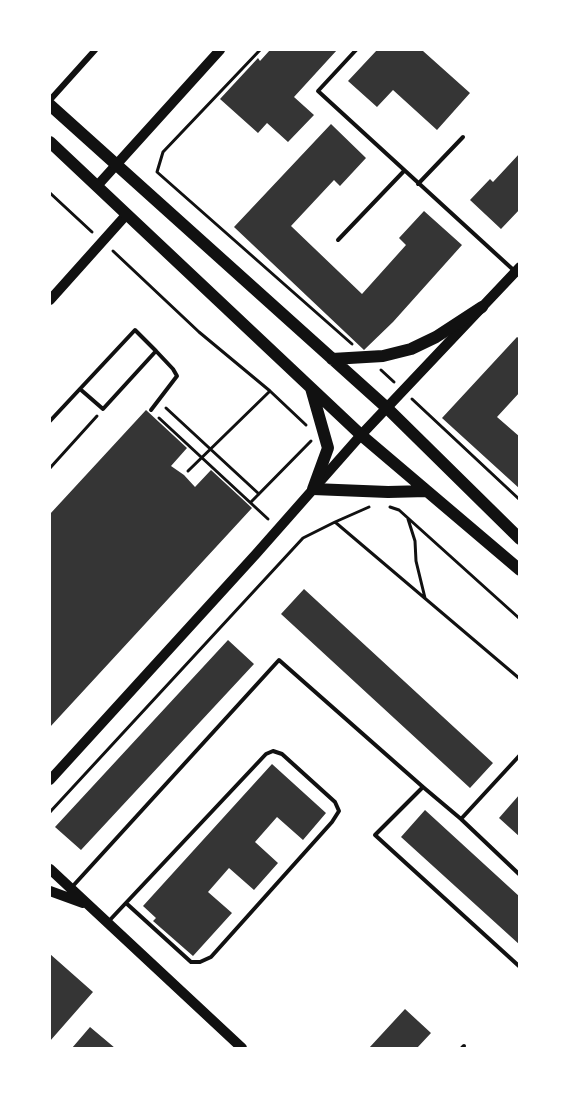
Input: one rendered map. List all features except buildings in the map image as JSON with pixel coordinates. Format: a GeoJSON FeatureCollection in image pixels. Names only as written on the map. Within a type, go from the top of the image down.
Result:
{"type":"FeatureCollection","features":[{"type":"Feature","properties":{"kind":"main road"},"geometry":{"type":"LineString","coordinates":[[50,105],[387,408],[519,539]]}},
{"type":"Feature","properties":{"kind":"main road"},"geometry":{"type":"LineString","coordinates":[[50,142],[361,435],[519,570]]}},
{"type":"Feature","properties":{"kind":"main road"},"geometry":{"type":"LineString","coordinates":[[332,359],[383,356],[411,349],[436,337],[482,307]]}},
{"type":"Feature","properties":{"kind":"main road"},"geometry":{"type":"LineString","coordinates":[[311,388],[328,448],[313,489],[427,491]]}},
{"type":"Feature","properties":{"kind":"street"},"geometry":{"type":"LineString","coordinates":[[50,100],[95,50]]}},
{"type":"Feature","properties":{"kind":"street"},"geometry":{"type":"LineString","coordinates":[[97,186],[220,50]]}},
{"type":"Feature","properties":{"kind":"street"},"geometry":{"type":"LineString","coordinates":[[50,300],[127,214]]}},
{"type":"Feature","properties":{"kind":"street"},"geometry":{"type":"LineString","coordinates":[[50,780],[361,435],[518,272]]}},
{"type":"Feature","properties":{"kind":"street"},"geometry":{"type":"LineString","coordinates":[[50,869],[242,1048]]}},
{"type":"Feature","properties":{"kind":"street"},"geometry":{"type":"LineString","coordinates":[[50,891],[89,905]]}},
{"type":"Feature","properties":{"kind":"lane"},"geometry":{"type":"LineString","coordinates":[[356,50],[318,91],[418,184],[518,272]]}},
{"type":"Feature","properties":{"kind":"lane"},"geometry":{"type":"LineString","coordinates":[[418,184],[463,137]]}},
{"type":"Feature","properties":{"kind":"lane"},"geometry":{"type":"LineString","coordinates":[[339,240],[404,171]]}},
{"type":"Feature","properties":{"kind":"lane"},"geometry":{"type":"LineString","coordinates":[[50,422],[135,330],[177,376],[151,410]]}},
{"type":"Feature","properties":{"kind":"lane"},"geometry":{"type":"LineString","coordinates":[[80,389],[104,409],[156,351]]}},
{"type":"Feature","properties":{"kind":"lane"},"geometry":{"type":"LineString","coordinates":[[71,888],[279,660],[461,819],[519,875]]}},
{"type":"Feature","properties":{"kind":"lane"},"geometry":{"type":"LineString","coordinates":[[108,922],[266,754],[273,751],[282,754],[335,802],[339,811],[332,822],[211,957],[200,962],[191,962],[126,903]]}},
{"type":"Feature","properties":{"kind":"lane"},"geometry":{"type":"LineString","coordinates":[[461,819],[519,755]]}},
{"type":"Feature","properties":{"kind":"lane"},"geometry":{"type":"LineString","coordinates":[[423,787],[375,835],[519,967]]}},
{"type":"Feature","properties":{"kind":"path"},"geometry":{"type":"LineString","coordinates":[[260,50],[163,152],[157,172],[367,357],[519,500]]}},
{"type":"Feature","properties":{"kind":"path"},"geometry":{"type":"LineString","coordinates":[[50,193],[199,332],[270,391],[309,429]]}},
{"type":"Feature","properties":{"kind":"path"},"geometry":{"type":"LineString","coordinates":[[188,471],[270,391]]}},
{"type":"Feature","properties":{"kind":"path"},"geometry":{"type":"LineString","coordinates":[[158,401],[259,494]]}},
{"type":"Feature","properties":{"kind":"path"},"geometry":{"type":"LineString","coordinates":[[50,468],[104,409]]}},
{"type":"Feature","properties":{"kind":"path"},"geometry":{"type":"LineString","coordinates":[[151,410],[203,456],[278,529]]}},
{"type":"Feature","properties":{"kind":"path"},"geometry":{"type":"LineString","coordinates":[[251,502],[316,436]]}},
{"type":"Feature","properties":{"kind":"path"},"geometry":{"type":"LineString","coordinates":[[50,813],[303,538],[372,505]]}},
{"type":"Feature","properties":{"kind":"path"},"geometry":{"type":"LineString","coordinates":[[388,507],[399,510],[519,619]]}},
{"type":"Feature","properties":{"kind":"path"},"geometry":{"type":"LineString","coordinates":[[408,518],[415,541],[416,561],[425,599]]}},
{"type":"Feature","properties":{"kind":"path"},"geometry":{"type":"LineString","coordinates":[[336,522],[519,679]]}}]}
